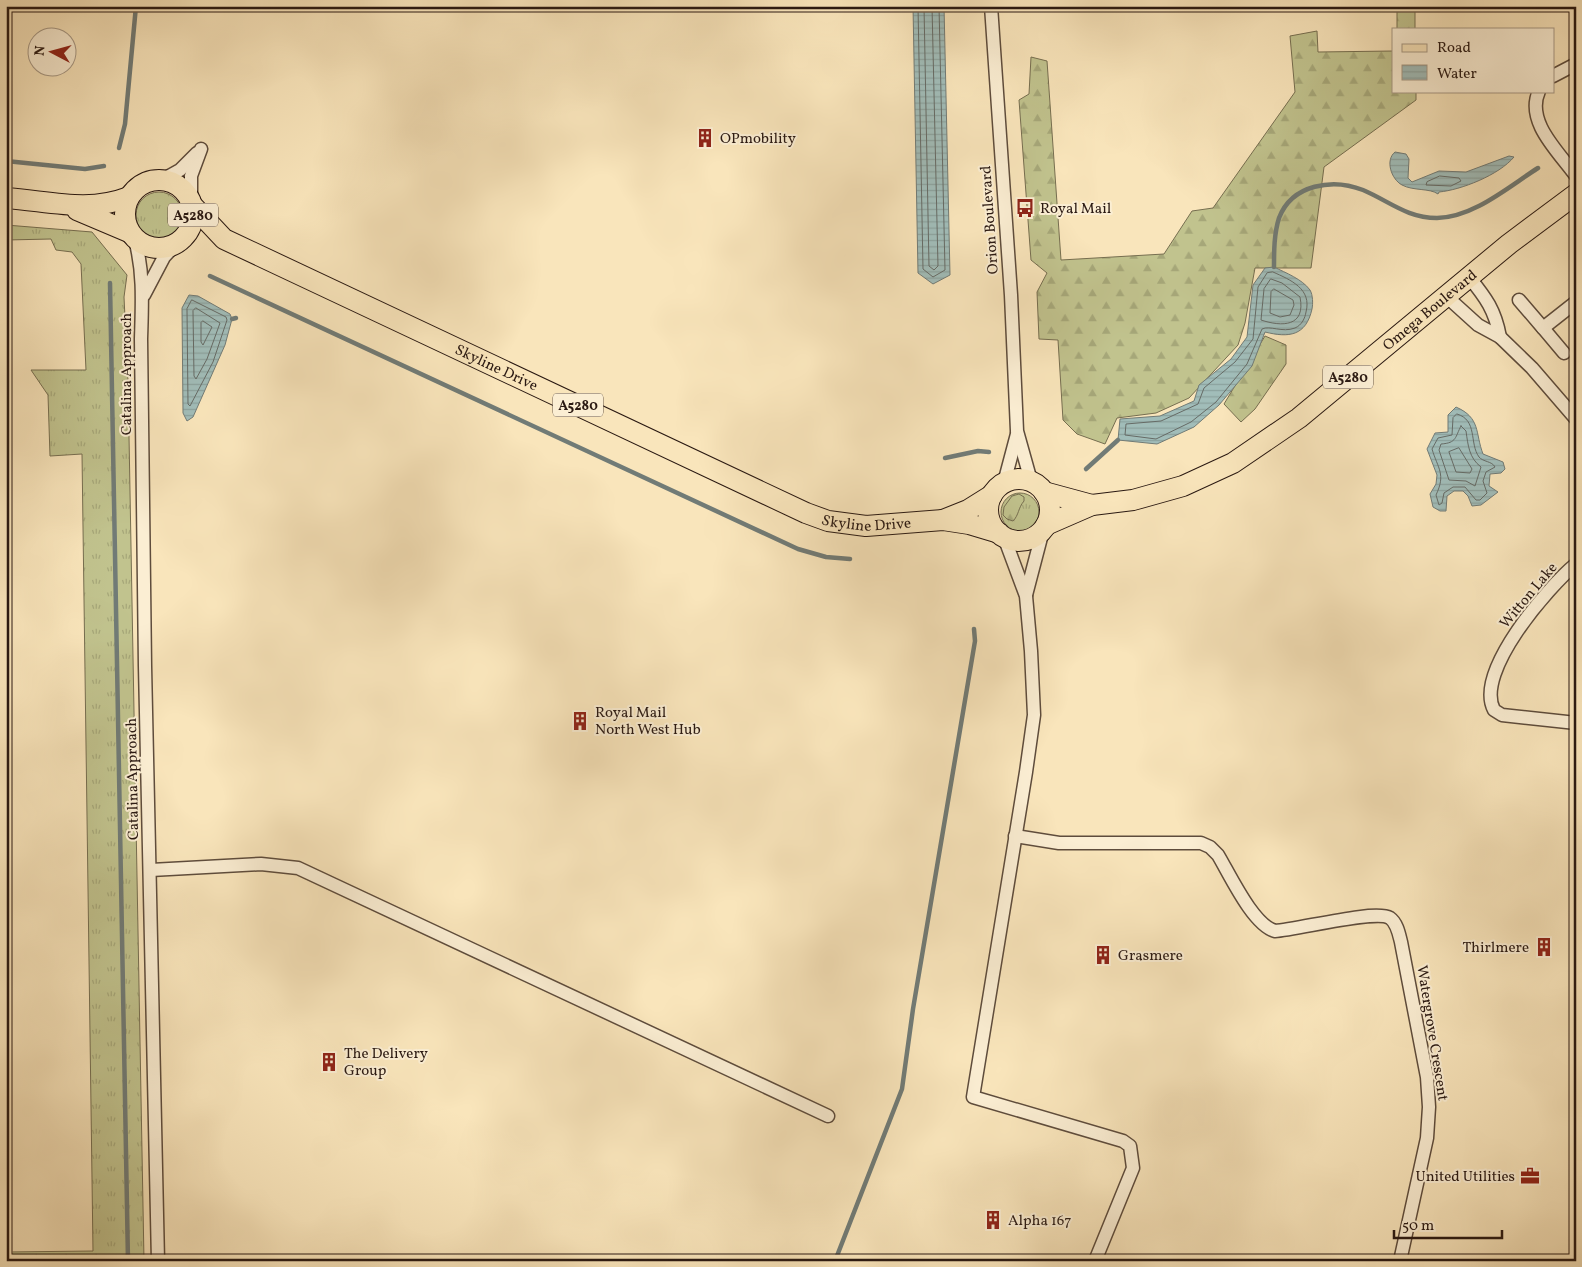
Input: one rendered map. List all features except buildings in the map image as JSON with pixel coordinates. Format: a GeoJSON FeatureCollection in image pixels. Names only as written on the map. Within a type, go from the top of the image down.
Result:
{"type":"FeatureCollection","features":[{"type":"Feature","properties":{"kind":"main road","name":"A5280"},"geometry":{"type":"LineString","coordinates":[[6,198],[66,206],[98,206],[129,196],[143,183],[162,180],[178,186],[191,203],[192,223],[178,243],[163,249],[153,248],[132,236],[66,206]]}},
{"type":"Feature","properties":{"kind":"main road","name":"Omega Boulevard"},"geometry":{"type":"LineString","coordinates":[[1045,528],[1092,505],[1133,500],[1183,486],[1233,463],[1299,418],[1469,277],[1576,194]]}},
{"type":"Feature","properties":{"kind":"main road"},"geometry":{"type":"LineString","coordinates":[[129,196],[124,214],[132,236]]}},
{"type":"Feature","properties":{"kind":"main road","name":"Skyline Drive"},"geometry":{"type":"LineString","coordinates":[[191,203],[224,239],[806,513],[828,521],[866,526],[943,520],[970,524],[1001,535]]}},
{"type":"Feature","properties":{"kind":"main road","name":"Skyline Drive"},"geometry":{"type":"LineString","coordinates":[[178,243],[224,239]]}},
{"type":"Feature","properties":{"kind":"main road","name":"A5280"},"geometry":{"type":"LineString","coordinates":[[998,489],[1012,480],[1038,486]]}},
{"type":"Feature","properties":{"kind":"main road"},"geometry":{"type":"LineString","coordinates":[[1038,486],[1050,508],[1045,528]]}},
{"type":"Feature","properties":{"kind":"main road","name":"Omega Boulevard"},"geometry":{"type":"LineString","coordinates":[[1038,486],[1092,505]]}},
{"type":"Feature","properties":{"kind":"main road"},"geometry":{"type":"LineString","coordinates":[[998,489],[989,515],[1001,535]]}},
{"type":"Feature","properties":{"kind":"main road","name":"Skyline Drive"},"geometry":{"type":"LineString","coordinates":[[943,520],[968,510],[998,489]]}},
{"type":"Feature","properties":{"kind":"main road","name":"A5280"},"geometry":{"type":"LineString","coordinates":[[1001,535],[1014,540],[1024,541],[1035,537],[1045,528]]}},
{"type":"Feature","properties":{"kind":"street","name":"Orion Boulevard"},"geometry":{"type":"LineString","coordinates":[[991,6],[1018,432],[1038,486]]}},
{"type":"Feature","properties":{"kind":"street"},"geometry":{"type":"LineString","coordinates":[[1554,75],[1576,64]]}},
{"type":"Feature","properties":{"kind":"street"},"geometry":{"type":"LineString","coordinates":[[1539,92],[1535,103],[1537,119],[1576,176]]}},
{"type":"Feature","properties":{"kind":"street"},"geometry":{"type":"LineString","coordinates":[[162,180],[180,170],[201,149],[191,176],[191,203]]}},
{"type":"Feature","properties":{"kind":"street","name":"Catalina Approach"},"geometry":{"type":"LineString","coordinates":[[132,236],[141,265],[143,297],[141,338],[145,666],[151,870],[158,1261]]}},
{"type":"Feature","properties":{"kind":"street","name":"Catalina Approach"},"geometry":{"type":"LineString","coordinates":[[143,297],[160,263],[178,243]]}},
{"type":"Feature","properties":{"kind":"street"},"geometry":{"type":"LineString","coordinates":[[1469,277],[1488,301],[1496,315],[1500,337]]}},
{"type":"Feature","properties":{"kind":"street"},"geometry":{"type":"LineString","coordinates":[[1446,296],[1478,325],[1500,337],[1532,368],[1576,419]]}},
{"type":"Feature","properties":{"kind":"street"},"geometry":{"type":"LineString","coordinates":[[1519,300],[1564,353]]}},
{"type":"Feature","properties":{"kind":"street"},"geometry":{"type":"LineString","coordinates":[[1543,328],[1576,302]]}},
{"type":"Feature","properties":{"kind":"street","name":"Orion Boulevard"},"geometry":{"type":"LineString","coordinates":[[998,489],[1018,432]]}},
{"type":"Feature","properties":{"kind":"street"},"geometry":{"type":"LineString","coordinates":[[1026,596],[1045,528]]}},
{"type":"Feature","properties":{"kind":"street"},"geometry":{"type":"LineString","coordinates":[[1001,535],[1026,596],[1032,651],[1034,716],[973,1097],[1123,1141],[1130,1146],[1133,1168],[1095,1261]]}},
{"type":"Feature","properties":{"kind":"street","name":"Witton Lake"},"geometry":{"type":"LineString","coordinates":[[1576,564],[1550,589],[1517,630],[1499,665],[1492,699],[1494,710],[1502,716],[1576,724]]}},
{"type":"Feature","properties":{"kind":"street","name":"Watergrove Crescent"},"geometry":{"type":"LineString","coordinates":[[1015,836],[1059,843],[1201,843],[1210,847],[1218,855],[1258,920],[1268,929],[1284,930],[1379,915],[1389,918],[1397,929],[1427,1077],[1429,1107],[1427,1138],[1400,1261]]}},
{"type":"Feature","properties":{"kind":"street"},"geometry":{"type":"LineString","coordinates":[[151,870],[261,864],[298,868],[828,1116]]}},
{"type":"Feature","properties":{"kind":"green space"},"geometry":{"type":"Polygon","coordinates":[[[1397,6],[1415,6],[1415,28],[1397,28],[1397,6]]]}},
{"type":"Feature","properties":{"kind":"green space"},"geometry":{"type":"Polygon","coordinates":[[[1317,31],[1318,52],[1392,51],[1392,92],[1416,92],[1416,100],[1324,167],[1311,268],[1255,268],[1245,323],[1238,345],[1189,398],[1156,413],[1117,418],[1105,444],[1077,434],[1063,420],[1058,340],[1039,339],[1037,292],[1047,273],[1031,260],[1019,100],[1029,94],[1031,57],[1047,61],[1061,260],[1164,254],[1192,211],[1213,208],[1295,92],[1290,36],[1317,31]]]}},
{"type":"Feature","properties":{"kind":"green space"},"geometry":{"type":"Polygon","coordinates":[[[159,192],[172,196],[178,202],[182,215],[178,228],[172,234],[159,238],[146,234],[140,228],[136,215],[140,202],[146,196],[159,192]]]}},
{"type":"Feature","properties":{"kind":"green space"},"geometry":{"type":"Polygon","coordinates":[[[6,225],[92,232],[127,275],[124,297],[128,381],[144,1261],[6,1261],[6,1252],[93,1251],[82,454],[50,456],[48,395],[31,370],[86,370],[81,264],[72,252],[56,250],[51,239],[6,240],[6,225]]]}},
{"type":"Feature","properties":{"kind":"green space"},"geometry":{"type":"Polygon","coordinates":[[[1265,336],[1286,345],[1286,364],[1255,409],[1241,422],[1224,404],[1265,336]]]}},
{"type":"Feature","properties":{"kind":"green space"},"geometry":{"type":"Polygon","coordinates":[[[1020,493],[1034,498],[1039,512],[1034,526],[1020,531],[1006,526],[1001,512],[1006,498],[1020,493]]]}},
{"type":"Feature","properties":{"kind":"green space"},"geometry":{"type":"Polygon","coordinates":[[[1019,494],[1024,497],[1024,501],[1013,521],[1007,519],[1003,515],[1004,507],[1012,496],[1019,494]]]}},
{"type":"Feature","properties":{"kind":"water"},"geometry":{"type":"Polygon","coordinates":[[[913,6],[944,6],[950,275],[933,284],[918,273],[913,6]]]}},
{"type":"Feature","properties":{"kind":"water"},"geometry":{"type":"Polygon","coordinates":[[[1395,152],[1406,154],[1409,159],[1408,178],[1412,182],[1439,171],[1466,172],[1509,156],[1514,157],[1499,170],[1479,180],[1448,191],[1439,192],[1438,194],[1406,187],[1398,182],[1392,174],[1390,164],[1392,155],[1395,152]]]}},
{"type":"Feature","properties":{"kind":"water"},"geometry":{"type":"Polygon","coordinates":[[[1274,267],[1298,279],[1310,290],[1312,307],[1309,318],[1301,330],[1282,335],[1265,332],[1252,366],[1219,405],[1194,427],[1157,444],[1118,440],[1120,419],[1160,416],[1194,401],[1199,385],[1231,359],[1247,337],[1253,285],[1265,268],[1274,267]]]}},
{"type":"Feature","properties":{"kind":"water"},"geometry":{"type":"Polygon","coordinates":[[[189,295],[198,296],[230,314],[232,319],[225,345],[193,417],[187,421],[183,413],[182,308],[189,295]]]}},
{"type":"Feature","properties":{"kind":"water"},"geometry":{"type":"Polygon","coordinates":[[[1456,407],[1464,411],[1473,421],[1483,454],[1503,462],[1505,469],[1501,473],[1490,474],[1489,486],[1498,492],[1481,505],[1472,506],[1468,496],[1463,491],[1454,491],[1447,496],[1446,511],[1440,511],[1433,507],[1430,494],[1436,484],[1437,475],[1427,449],[1435,433],[1448,432],[1448,415],[1456,407]]]}},
{"type":"Feature","properties":{"kind":"waterway"},"geometry":{"type":"LineString","coordinates":[[119,148],[125,124],[136,6]]}},
{"type":"Feature","properties":{"kind":"waterway"},"geometry":{"type":"LineString","coordinates":[[6,161],[85,169],[104,166]]}},
{"type":"Feature","properties":{"kind":"waterway"},"geometry":{"type":"LineString","coordinates":[[1274,267],[1275,236],[1279,218],[1285,207],[1303,191],[1327,185],[1351,186],[1372,194],[1407,212],[1437,218],[1451,216],[1477,207],[1538,168]]}},
{"type":"Feature","properties":{"kind":"waterway"},"geometry":{"type":"LineString","coordinates":[[210,276],[798,549],[826,557],[850,559]]}},
{"type":"Feature","properties":{"kind":"waterway"},"geometry":{"type":"LineString","coordinates":[[110,283],[128,1261]]}},
{"type":"Feature","properties":{"kind":"waterway"},"geometry":{"type":"LineString","coordinates":[[232,319],[236,318]]}},
{"type":"Feature","properties":{"kind":"waterway"},"geometry":{"type":"LineString","coordinates":[[1086,469],[1118,440]]}},
{"type":"Feature","properties":{"kind":"waterway"},"geometry":{"type":"LineString","coordinates":[[945,458],[978,451],[989,452]]}},
{"type":"Feature","properties":{"kind":"waterway"},"geometry":{"type":"LineString","coordinates":[[835,1261],[902,1089],[913,1009],[975,641],[974,629]]}},
{"type":"Feature","properties":{"kind":"place","name":"OPmobility"},"geometry":{"type":"Point","coordinates":[705,138]}},
{"type":"Feature","properties":{"kind":"place","name":"Royal Mail"},"geometry":{"type":"Point","coordinates":[1025,208]}},
{"type":"Feature","properties":{"kind":"place","name":"Royal Mail North West Hub"},"geometry":{"type":"Point","coordinates":[580,721]}},
{"type":"Feature","properties":{"kind":"place","name":"Thirlmere"},"geometry":{"type":"Point","coordinates":[1544,947]}},
{"type":"Feature","properties":{"kind":"place","name":"Grasmere"},"geometry":{"type":"Point","coordinates":[1103,955]}},
{"type":"Feature","properties":{"kind":"place","name":"The Delivery Group"},"geometry":{"type":"Point","coordinates":[329,1062]}},
{"type":"Feature","properties":{"kind":"place","name":"United Utilities"},"geometry":{"type":"Point","coordinates":[1530,1176]}},
{"type":"Feature","properties":{"kind":"place","name":"Alpha 167"},"geometry":{"type":"Point","coordinates":[993,1220]}}]}
